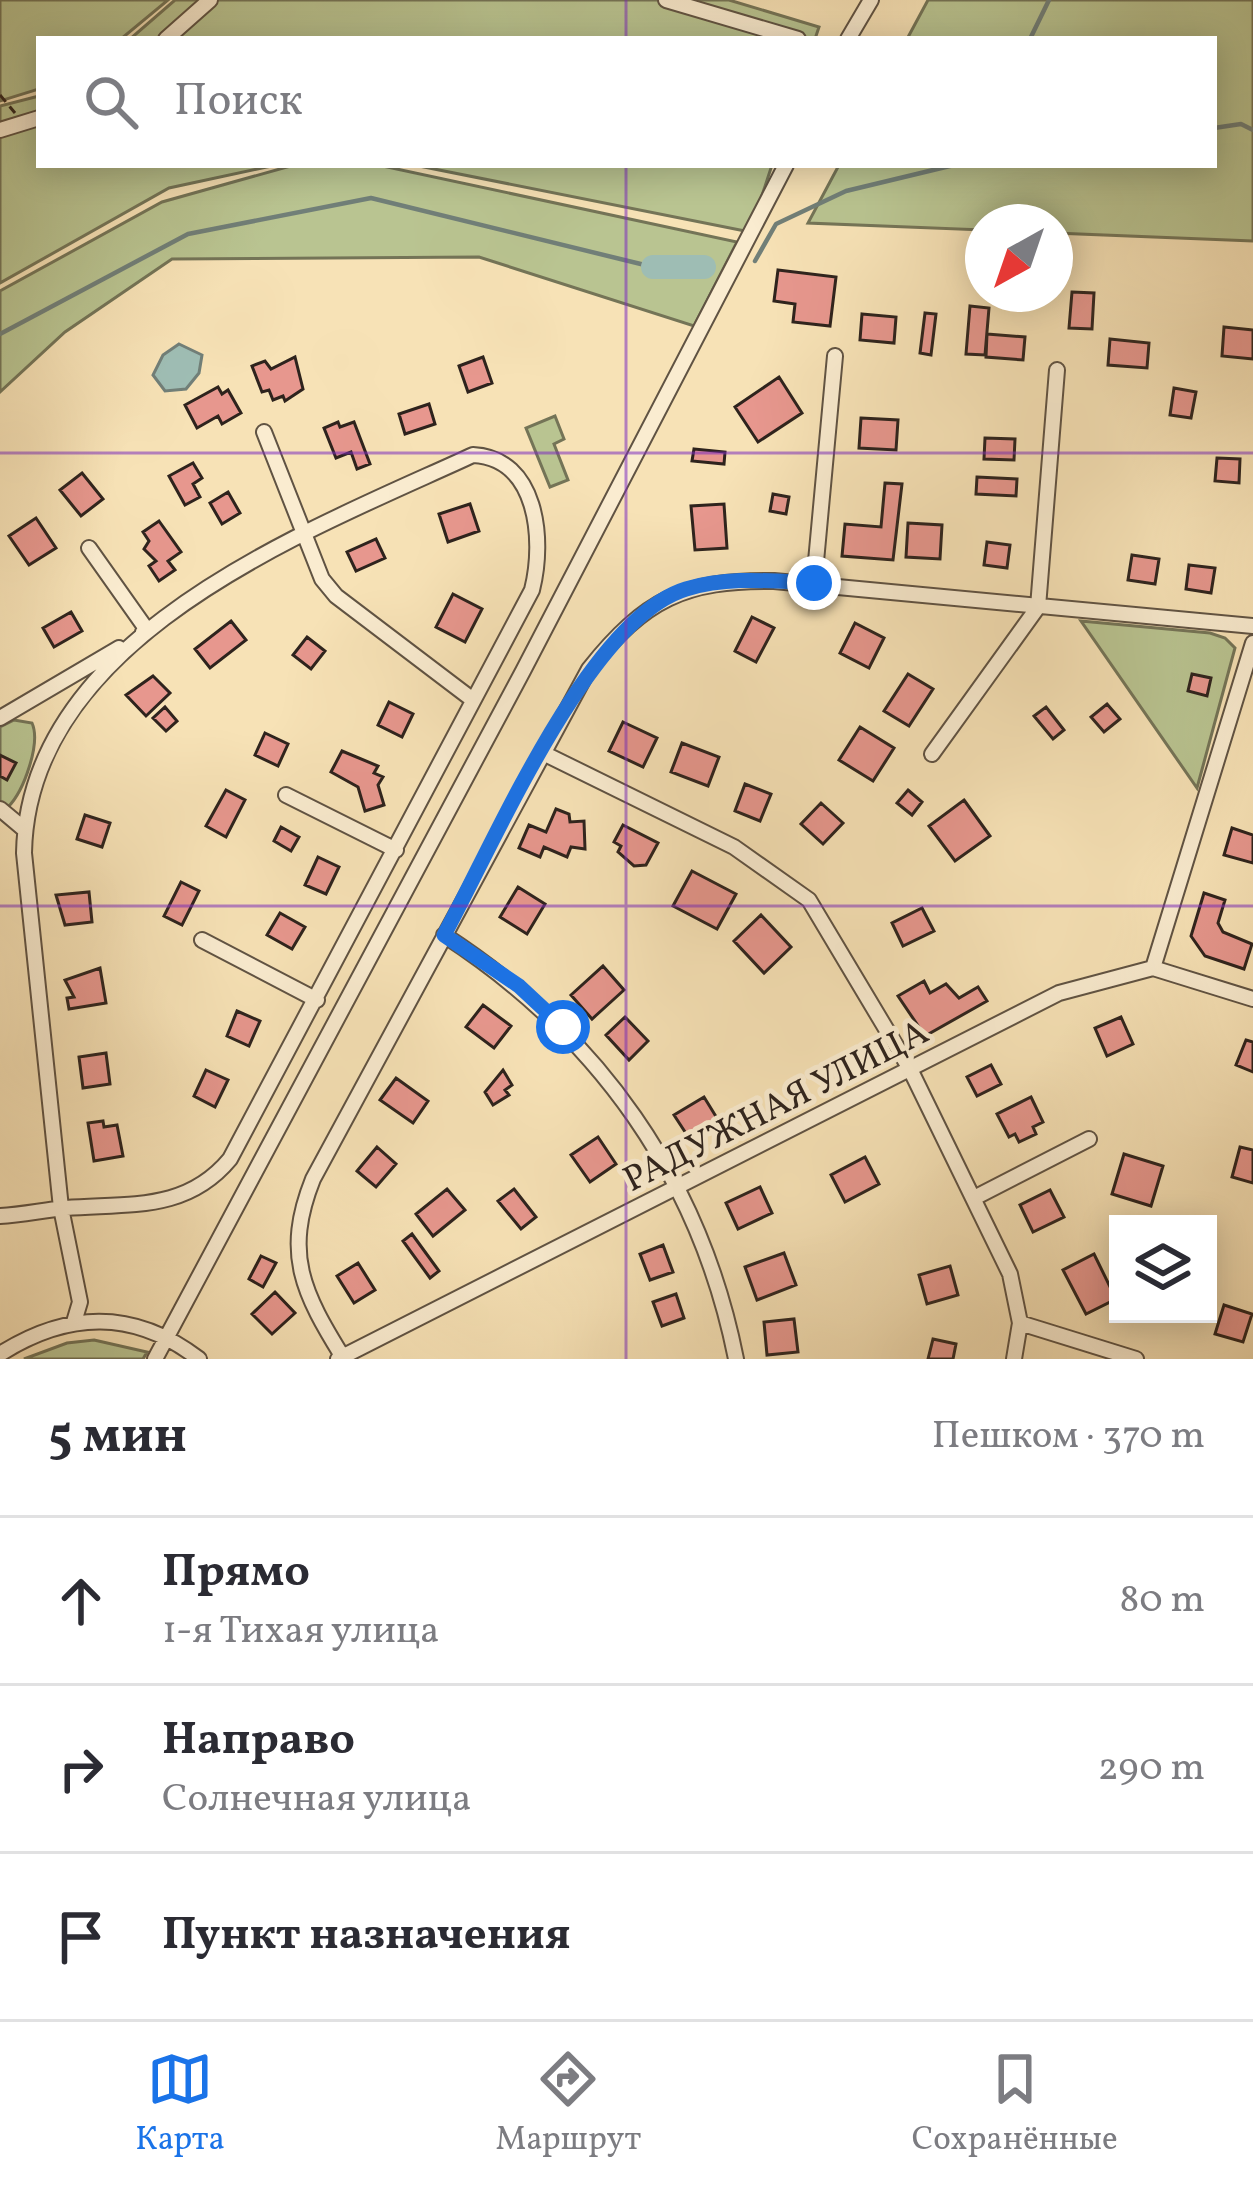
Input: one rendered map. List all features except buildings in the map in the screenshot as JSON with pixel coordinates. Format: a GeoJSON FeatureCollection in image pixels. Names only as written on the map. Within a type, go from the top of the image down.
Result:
{"type":"FeatureCollection","features":[{"type":"Feature","properties":{"kind":"street"},"geometry":{"type":"LineString","coordinates":[[169,36],[210,0]]}},
{"type":"Feature","properties":{"kind":"street"},"geometry":{"type":"LineString","coordinates":[[666,0],[788,36]]}},
{"type":"Feature","properties":{"kind":"street"},"geometry":{"type":"LineString","coordinates":[[850,36],[871,0]]}},
{"type":"Feature","properties":{"kind":"street"},"geometry":{"type":"LineString","coordinates":[[0,130],[32,121]]}},
{"type":"Feature","properties":{"kind":"street"},"geometry":{"type":"LineString","coordinates":[[155,1359],[523,671],[784,168]]}},
{"type":"Feature","properties":{"kind":"street"},"geometry":{"type":"LineString","coordinates":[[814,583],[835,356]]}},
{"type":"Feature","properties":{"kind":"street"},"geometry":{"type":"LineString","coordinates":[[932,754],[1038,607],[1057,370]]}},
{"type":"Feature","properties":{"kind":"street"},"geometry":{"type":"LineString","coordinates":[[264,432],[303,534],[336,596],[473,700]]}},
{"type":"Feature","properties":{"kind":"street"},"geometry":{"type":"LineString","coordinates":[[0,718],[64,685],[303,534],[473,454],[495,456],[517,473],[525,488],[539,562],[532,590],[245,1137],[214,1178],[163,1203],[0,1216]]}},
{"type":"Feature","properties":{"kind":"street"},"geometry":{"type":"LineString","coordinates":[[89,548],[147,630]]}},
{"type":"Feature","properties":{"kind":"street"},"geometry":{"type":"LineString","coordinates":[[342,1358],[302,1277],[296,1221],[313,1179],[589,669],[647,607],[683,590],[724,580],[814,583],[1253,626]]}},
{"type":"Feature","properties":{"kind":"street"},"geometry":{"type":"LineString","coordinates":[[74,1322],[80,1302],[61,1208],[26,905],[24,829],[63,722],[147,630]]}},
{"type":"Feature","properties":{"kind":"street"},"geometry":{"type":"LineString","coordinates":[[1253,643],[1153,968],[1253,999]]}},
{"type":"Feature","properties":{"kind":"street"},"geometry":{"type":"LineString","coordinates":[[543,753],[734,848],[809,900],[910,1070],[1010,1274],[1020,1323],[1014,1359]]}},
{"type":"Feature","properties":{"kind":"street"},"geometry":{"type":"LineString","coordinates":[[286,795],[396,850]]}},
{"type":"Feature","properties":{"kind":"street"},"geometry":{"type":"LineString","coordinates":[[0,809],[24,829]]}},
{"type":"Feature","properties":{"kind":"street"},"geometry":{"type":"LineString","coordinates":[[444,935],[519,986],[605,1073],[680,1186],[722,1296],[736,1359]]}},
{"type":"Feature","properties":{"kind":"street"},"geometry":{"type":"LineString","coordinates":[[202,940],[316,1000]]}},
{"type":"Feature","properties":{"kind":"street","name":"РАДУЖНАЯ УЛИЦА"},"geometry":{"type":"LineString","coordinates":[[342,1358],[1059,993],[1153,968]]}},
{"type":"Feature","properties":{"kind":"street"},"geometry":{"type":"LineString","coordinates":[[974,1198],[1089,1138]]}},
{"type":"Feature","properties":{"kind":"street"},"geometry":{"type":"LineString","coordinates":[[0,1354],[31,1334],[74,1322],[127,1323],[168,1335],[199,1359]]}},
{"type":"Feature","properties":{"kind":"street"},"geometry":{"type":"LineString","coordinates":[[1020,1323],[1136,1359]]}},
{"type":"Feature","properties":{"kind":"path"},"geometry":{"type":"LineString","coordinates":[[0,95],[32,121]]}},
{"type":"Feature","properties":{"kind":"green space"},"geometry":{"type":"Polygon","coordinates":[[[0,0],[168,0],[125,36],[36,36],[36,90],[0,101],[0,0]]]}},
{"type":"Feature","properties":{"kind":"green space"},"geometry":{"type":"Polygon","coordinates":[[[175,0],[729,0],[819,27],[816,36],[133,36],[175,0]]]}},
{"type":"Feature","properties":{"kind":"green space"},"geometry":{"type":"Polygon","coordinates":[[[928,0],[1253,0],[1253,241],[1073,234],[1073,204],[965,204],[965,229],[808,223],[837,168],[1217,168],[1217,36],[909,36],[928,0]]]}},
{"type":"Feature","properties":{"kind":"green space"},"geometry":{"type":"Polygon","coordinates":[[[36,97],[36,168],[262,168],[169,188],[0,283],[0,106],[36,97]]]}},
{"type":"Feature","properties":{"kind":"green space"},"geometry":{"type":"Polygon","coordinates":[[[283,168],[392,168],[737,242],[694,326],[479,257],[172,259],[65,332],[0,392],[0,291],[162,202],[283,168]]]}},
{"type":"Feature","properties":{"kind":"green space"},"geometry":{"type":"Polygon","coordinates":[[[429,168],[771,168],[750,232],[429,168]]]}},
{"type":"Feature","properties":{"kind":"green space"},"geometry":{"type":"Polygon","coordinates":[[[555,416],[564,439],[554,444],[568,480],[550,487],[526,428],[555,416]]]}},
{"type":"Feature","properties":{"kind":"green space"},"geometry":{"type":"Polygon","coordinates":[[[1081,621],[1210,633],[1235,648],[1197,788],[1081,621]]]}},
{"type":"Feature","properties":{"kind":"green space"},"geometry":{"type":"Polygon","coordinates":[[[14,720],[32,723],[34,742],[25,779],[8,807],[0,805],[0,727],[14,720]]]}},
{"type":"Feature","properties":{"kind":"green space"},"geometry":{"type":"Polygon","coordinates":[[[94,1340],[147,1352],[143,1359],[24,1359],[67,1343],[94,1340]]]}},
{"type":"Feature","properties":{"kind":"water"},"geometry":{"type":"Polygon","coordinates":[[[179,344],[202,355],[199,373],[186,389],[165,391],[153,375],[163,355],[179,344]]]}},
{"type":"Feature","properties":{"kind":"waterway"},"geometry":{"type":"LineString","coordinates":[[1031,36],[1049,0]]}},
{"type":"Feature","properties":{"kind":"waterway"},"geometry":{"type":"LineString","coordinates":[[1217,128],[1241,124],[1253,130]]}},
{"type":"Feature","properties":{"kind":"waterway"},"geometry":{"type":"LineString","coordinates":[[755,261],[776,224],[846,191],[942,168]]}},
{"type":"Feature","properties":{"kind":"waterway"},"geometry":{"type":"LineString","coordinates":[[0,334],[188,234],[371,198],[653,267]]}},
{"type":"Feature","properties":{"kind":"waterway"},"geometry":{"type":"LineString","coordinates":[[653,267],[704,267]]}},
{"type":"Feature","properties":{"kind":"route"},"geometry":{"type":"LineString","coordinates":[[563,1027],[519,986],[444,935],[589,669],[617,633],[647,607],[683,590],[724,580],[814,583]]}}]}
